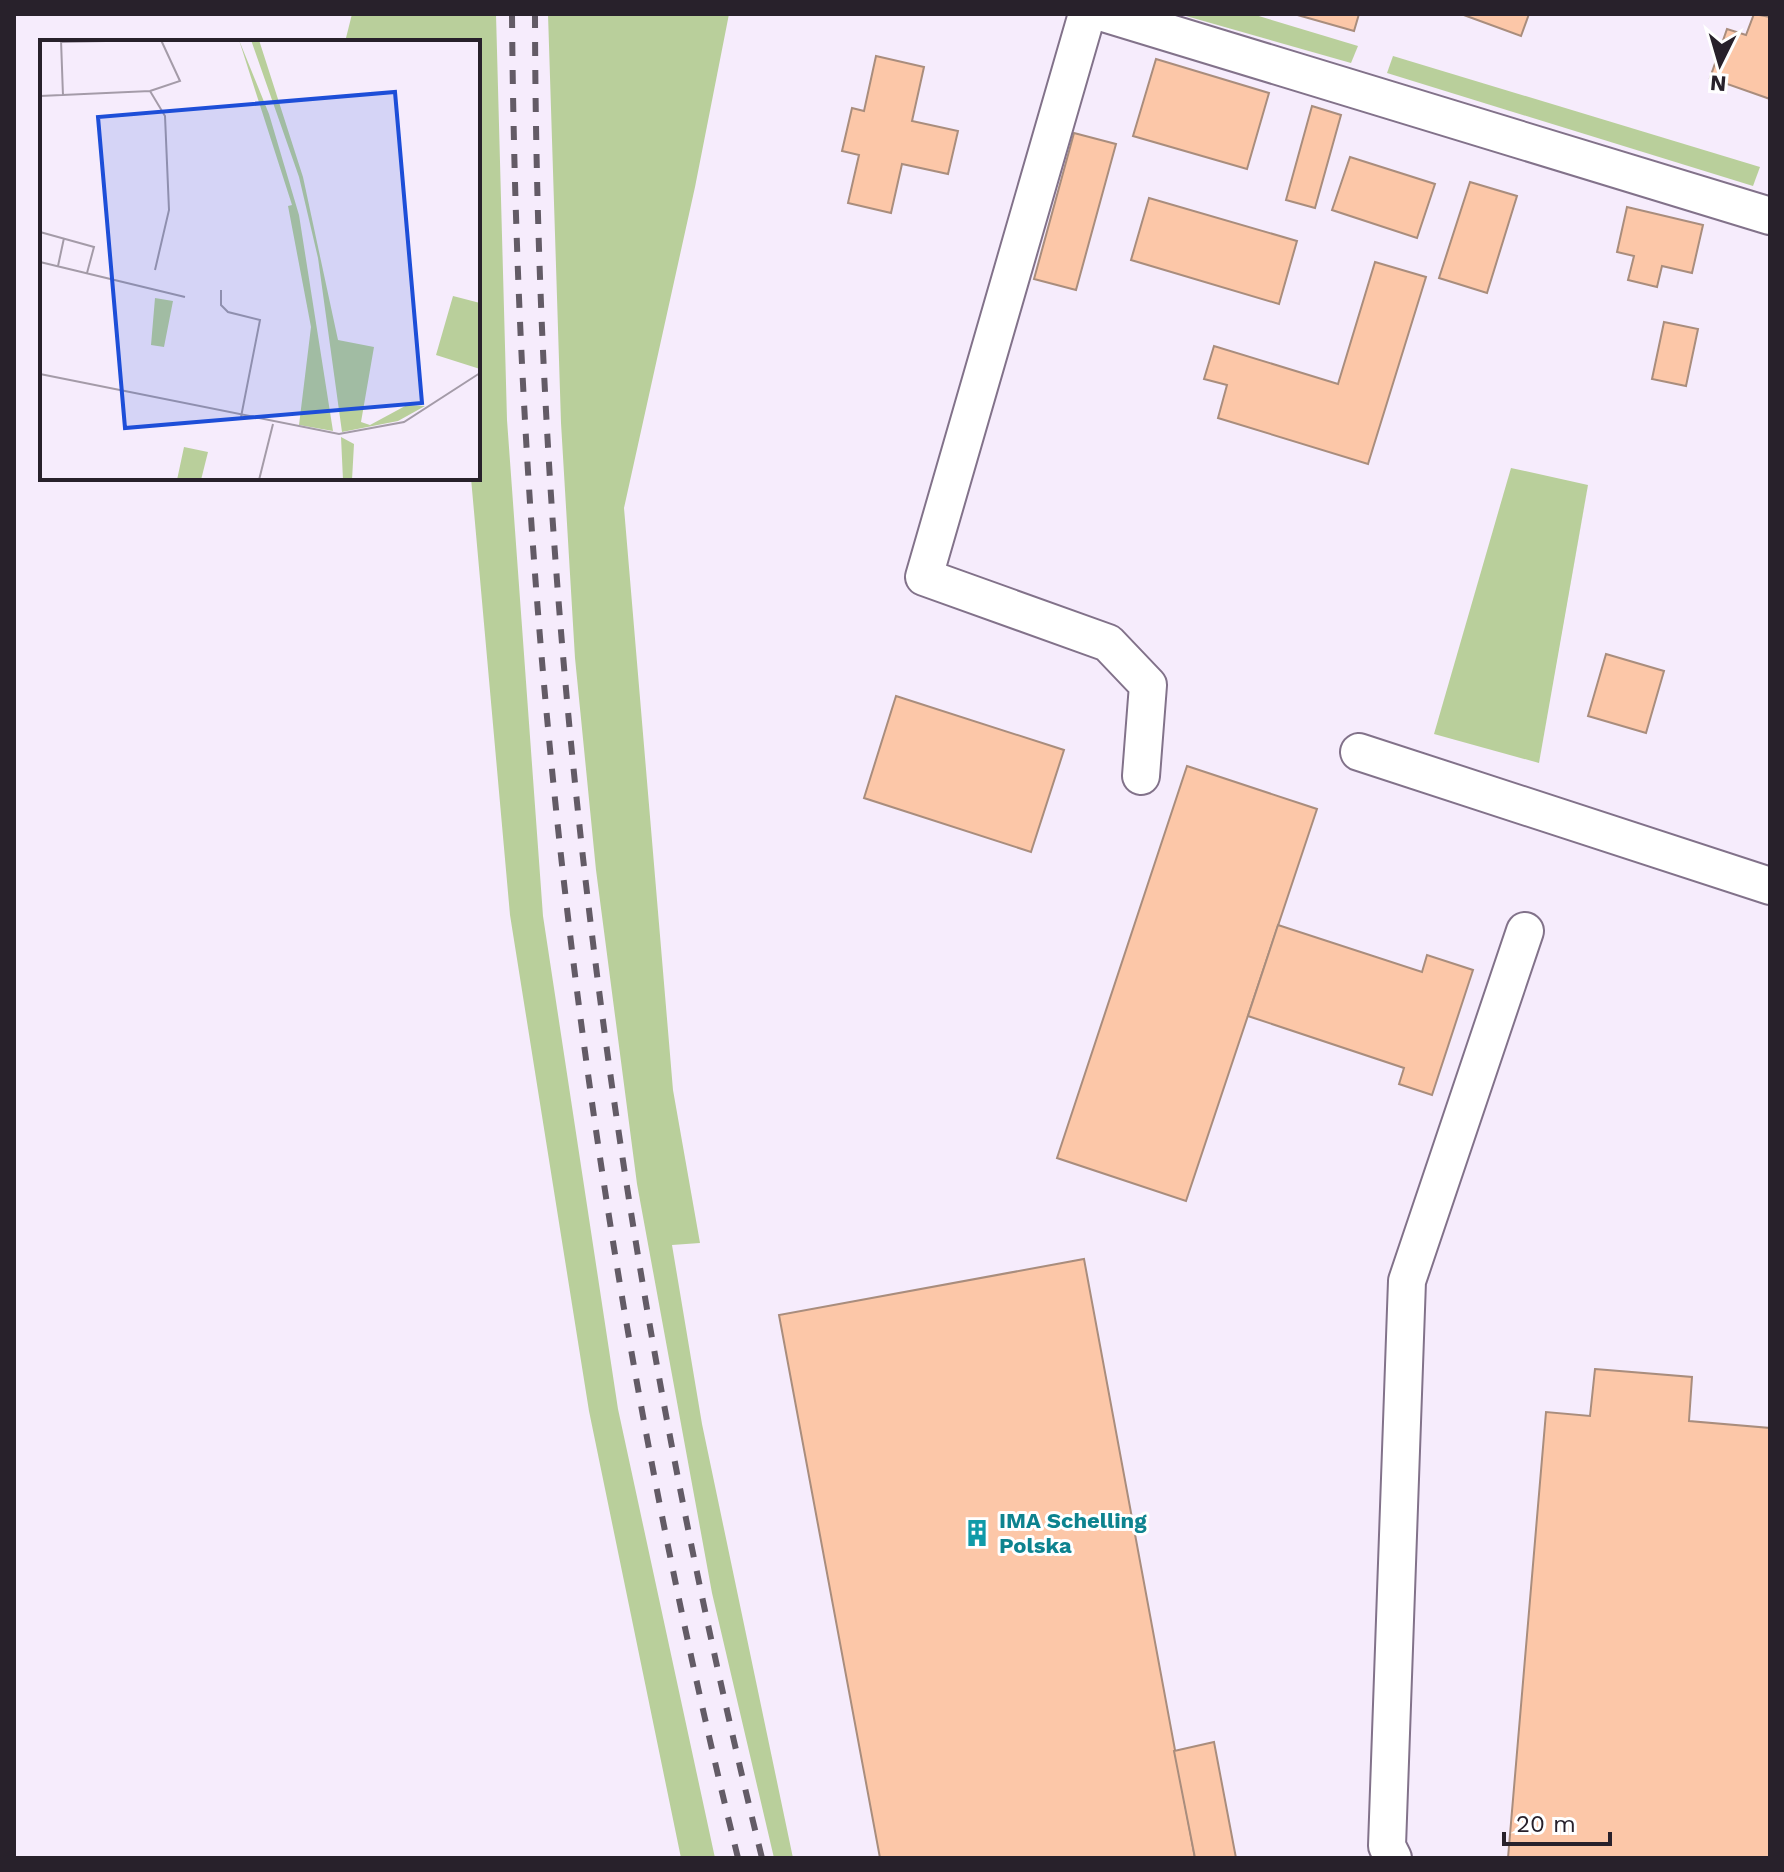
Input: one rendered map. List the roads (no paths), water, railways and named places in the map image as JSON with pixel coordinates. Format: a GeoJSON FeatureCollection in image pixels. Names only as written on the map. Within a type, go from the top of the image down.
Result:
{"type":"FeatureCollection","features":[{"type":"Feature","properties":{"kind":"street"},"geometry":{"type":"LineString","coordinates":[[1087,14],[924,577],[1108,643],[1148,685],[1141,776]]}},
{"type":"Feature","properties":{"kind":"street"},"geometry":{"type":"LineString","coordinates":[[1107,14],[1770,216]]}},
{"type":"Feature","properties":{"kind":"street"},"geometry":{"type":"LineString","coordinates":[[1359,752],[1770,886]]}},
{"type":"Feature","properties":{"kind":"street"},"geometry":{"type":"LineString","coordinates":[[1393,1858],[1387,1846],[1407,1281],[1525,931]]}},
{"type":"Feature","properties":{"kind":"railway"},"geometry":{"type":"LineString","coordinates":[[512,14],[517,247],[528,479],[546,711],[571,942],[602,1173],[641,1403],[686,1631],[738,1858]]}},
{"type":"Feature","properties":{"kind":"railway"},"geometry":{"type":"LineString","coordinates":[[535,14],[539,246],[550,479],[568,711],[593,943],[625,1174],[664,1403],[710,1632],[762,1858]]}},
{"type":"Feature","properties":{"kind":"place","name":"IMA Schelling Polska"},"geometry":{"type":"Point","coordinates":[977,1533]}}]}
